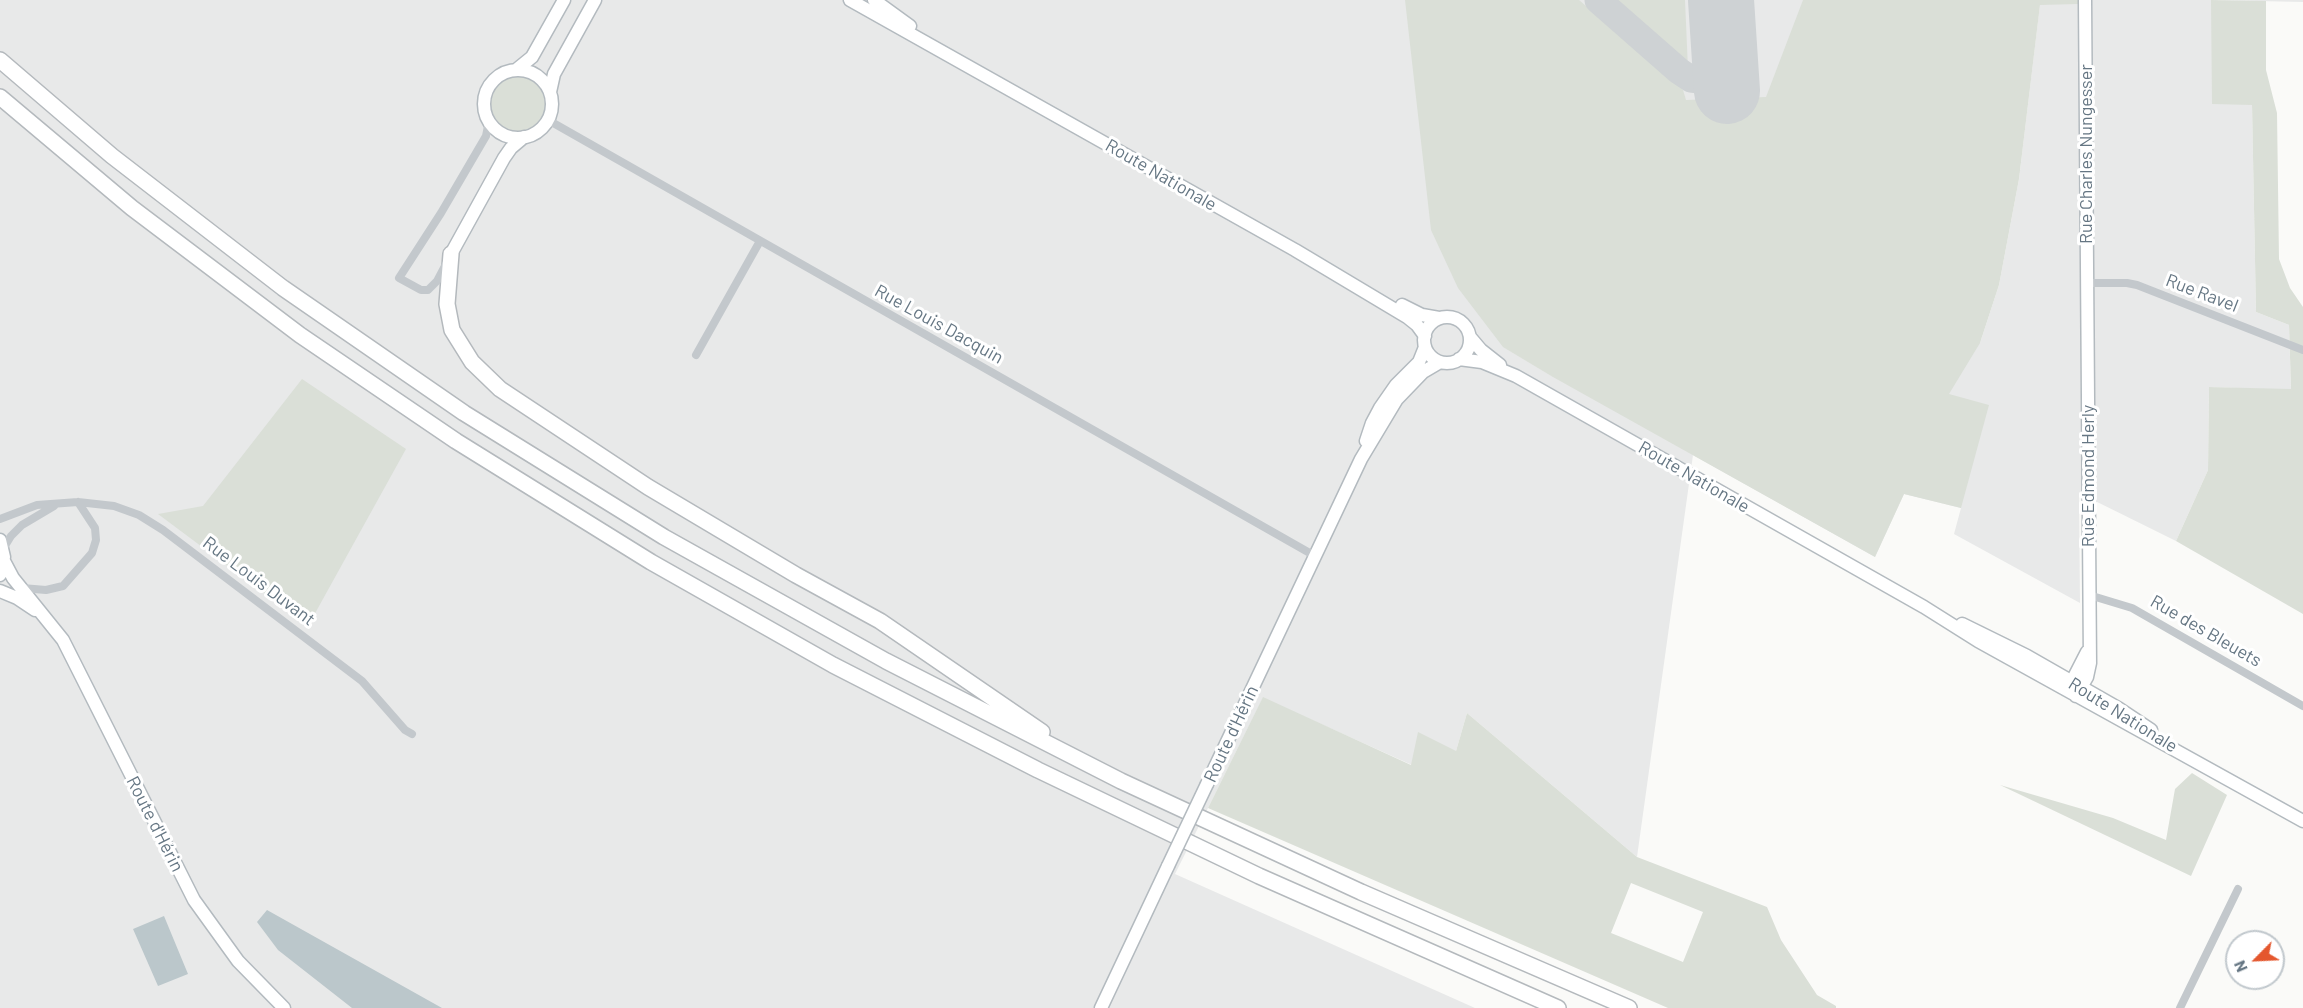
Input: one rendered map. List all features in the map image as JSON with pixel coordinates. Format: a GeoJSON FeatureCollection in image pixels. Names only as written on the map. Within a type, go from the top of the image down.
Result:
{"type":"FeatureCollection","features":[{"type":"Feature","properties":{"kind":"highway"},"geometry":{"type":"LineString","coordinates":[[0,60],[96,144],[236,253],[348,334],[488,429],[614,507],[783,605],[921,680],[1121,781],[1361,892],[1629,1008]]}},
{"type":"Feature","properties":{"kind":"highway"},"geometry":{"type":"LineString","coordinates":[[0,98],[132,208],[300,335],[473,453],[651,562],[825,660],[1054,779],[1286,888],[1558,1008]]}},
{"type":"Feature","properties":{"kind":"highway"},"geometry":{"type":"LineString","coordinates":[[452,254],[447,304],[452,330],[472,362],[500,389],[648,487],[796,575],[880,621],[1035,728],[1121,781]]}},
{"type":"Feature","properties":{"kind":"street"},"geometry":{"type":"LineString","coordinates":[[524,137],[507,136],[498,131],[489,121],[484,104],[489,87],[498,76],[516,70],[532,57],[564,0]]}},
{"type":"Feature","properties":{"kind":"street"},"geometry":{"type":"LineString","coordinates":[[489,121],[486,136],[441,213],[399,278],[421,290],[428,290],[437,281],[511,148],[524,137],[540,130],[548,120],[552,105],[550,92],[554,74],[595,0]]}},
{"type":"Feature","properties":{"kind":"street"},"geometry":{"type":"LineString","coordinates":[[850,0],[1029,99]]}},
{"type":"Feature","properties":{"kind":"street"},"geometry":{"type":"LineString","coordinates":[[866,0],[1029,99]]}},
{"type":"Feature","properties":{"kind":"street"},"geometry":{"type":"LineString","coordinates":[[874,0],[910,26]]}},
{"type":"Feature","properties":{"kind":"street","name":"Rue Charles Nungesser"},"geometry":{"type":"LineString","coordinates":[[2085,0],[2087,307]]}},
{"type":"Feature","properties":{"kind":"street"},"geometry":{"type":"LineString","coordinates":[[516,70],[530,72],[539,77],[550,92]]}},
{"type":"Feature","properties":{"kind":"street","name":"Route Nationale"},"geometry":{"type":"LineString","coordinates":[[1029,99],[1407,317],[1417,325],[1425,341]]}},
{"type":"Feature","properties":{"kind":"street","name":"Rue Louis Dacquin"},"geometry":{"type":"LineString","coordinates":[[548,120],[1315,556]]}},
{"type":"Feature","properties":{"kind":"street"},"geometry":{"type":"LineString","coordinates":[[696,355],[760,241]]}},
{"type":"Feature","properties":{"kind":"street","name":"Route Nationale"},"geometry":{"type":"LineString","coordinates":[[1294,250],[1414,312],[1439,318]]}},
{"type":"Feature","properties":{"kind":"street","name":"Rue Ravel"},"geometry":{"type":"LineString","coordinates":[[2087,283],[2137,285],[2303,350]]}},
{"type":"Feature","properties":{"kind":"street","name":"Rue Edmond Herly"},"geometry":{"type":"LineString","coordinates":[[2074,689],[2090,669],[2087,307]]}},
{"type":"Feature","properties":{"kind":"street"},"geometry":{"type":"LineString","coordinates":[[1470,337],[1468,350],[1459,359],[1451,362],[1440,362],[1432,357],[1425,341],[1430,325],[1439,318],[1458,319],[1465,325],[1470,337],[1486,354],[1516,376]]}},
{"type":"Feature","properties":{"kind":"street","name":"Route d'Hérin"},"geometry":{"type":"LineString","coordinates":[[1361,459],[1375,416],[1391,392],[1419,362],[1425,341]]}},
{"type":"Feature","properties":{"kind":"street","name":"Route Nationale"},"geometry":{"type":"LineString","coordinates":[[1459,359],[1482,362],[1516,376],[1924,607],[2014,648],[2074,689],[2118,708],[2193,760],[2303,821]]}},
{"type":"Feature","properties":{"kind":"street","name":"Route d'Hérin"},"geometry":{"type":"LineString","coordinates":[[1101,1008],[1361,459],[1402,393],[1423,372],[1440,362]]}},
{"type":"Feature","properties":{"kind":"street"},"geometry":{"type":"LineString","coordinates":[[22,588],[46,590],[63,586],[92,553],[96,540],[95,528],[78,502]]}},
{"type":"Feature","properties":{"kind":"street","name":"Rue Louis Duvant"},"geometry":{"type":"LineString","coordinates":[[0,519],[37,506],[78,502],[108,505],[131,511],[163,530],[362,681],[405,730],[412,734]]}},
{"type":"Feature","properties":{"kind":"street","name":"Rue Louis Duvant"},"geometry":{"type":"LineString","coordinates":[[2,550],[22,525],[60,504]]}},
{"type":"Feature","properties":{"kind":"street"},"geometry":{"type":"LineString","coordinates":[[0,574],[2,550]]}},
{"type":"Feature","properties":{"kind":"street","name":"Route d'Hérin"},"geometry":{"type":"LineString","coordinates":[[2,550],[10,573],[50,622],[67,648],[194,900],[238,961],[284,1008]]}},
{"type":"Feature","properties":{"kind":"street","name":"Route d'Hérin"},"geometry":{"type":"LineString","coordinates":[[0,591],[23,602],[50,622]]}},
{"type":"Feature","properties":{"kind":"street","name":"Rue des Bleuets"},"geometry":{"type":"LineString","coordinates":[[2089,595],[2132,608],[2303,706]]}},
{"type":"Feature","properties":{"kind":"street"},"geometry":{"type":"LineString","coordinates":[[2180,1008],[2238,889]]}},
{"type":"Feature","properties":{"kind":"shaded area"},"geometry":{"type":"Polygon","coordinates":[[[0,0],[2013,0],[1980,343],[1999,285],[2019,179],[2040,4],[2078,4],[2078,0],[2211,0],[2252,104],[2256,312],[2289,325],[2291,390],[2209,387],[2208,470],[2176,541],[2079,493],[2080,603],[1954,534],[1961,508],[1904,494],[1875,557],[1693,455],[1637,857],[1467,713],[1456,751],[1412,765],[1263,698],[1175,874],[1475,1008],[0,1008],[0,0]]]}},
{"type":"Feature","properties":{"kind":"shaded area"},"geometry":{"type":"Polygon","coordinates":[[[1405,0],[1579,0],[1683,90],[1686,100],[1766,97],[1803,0],[2078,0],[2078,4],[2040,5],[2019,179],[1999,285],[1980,343],[1949,394],[1989,405],[1961,508],[1904,494],[1875,557],[1503,347],[1458,288],[1431,230],[1405,0]]]}},
{"type":"Feature","properties":{"kind":"shaded area"},"geometry":{"type":"Polygon","coordinates":[[[1606,0],[1685,0],[1688,69],[1682,66],[1606,0]]]}},
{"type":"Feature","properties":{"kind":"shaded area"},"geometry":{"type":"Polygon","coordinates":[[[2211,0],[2303,0],[2303,2],[2211,0]]]}},
{"type":"Feature","properties":{"kind":"shaded area"},"geometry":{"type":"Polygon","coordinates":[[[2211,0],[2266,1],[2266,70],[2277,113],[2279,259],[2290,288],[2303,307],[2303,614],[2176,541],[2208,470],[2209,387],[2291,389],[2289,325],[2256,312],[2252,105],[2212,104],[2211,0]]]}},
{"type":"Feature","properties":{"kind":"shaded area"},"geometry":{"type":"Polygon","coordinates":[[[518,77],[528,79],[537,85],[543,94],[545,104],[543,114],[537,123],[528,129],[518,131],[508,129],[499,123],[493,114],[491,104],[493,94],[499,85],[508,79],[518,77]]]}},
{"type":"Feature","properties":{"kind":"shaded area"},"geometry":{"type":"Polygon","coordinates":[[[302,379],[406,449],[308,626],[158,514],[203,506],[302,379]]]}},
{"type":"Feature","properties":{"kind":"shaded area"},"geometry":{"type":"Polygon","coordinates":[[[1263,697],[1411,765],[1418,732],[1456,751],[1467,713],[1637,857],[1767,907],[1781,940],[1817,995],[1836,1008],[1668,1008],[1208,808],[1263,697]],[[1631,883],[1611,933],[1683,962],[1703,912],[1631,883]]]}},
{"type":"Feature","properties":{"kind":"shaded area"},"geometry":{"type":"Polygon","coordinates":[[[2192,773],[2227,795],[2191,876],[2000,785],[2113,818],[2166,840],[2175,789],[2192,773]]]}},
{"type":"Feature","properties":{"kind":"shaded area"},"geometry":{"type":"Polygon","coordinates":[[[267,910],[442,1008],[352,1008],[278,950],[257,922],[267,910]]]}},
{"type":"Feature","properties":{"kind":"shaded area"},"geometry":{"type":"Polygon","coordinates":[[[164,916],[188,974],[158,986],[133,929],[164,916]]]}},
{"type":"Feature","properties":{"kind":"taxiway"},"geometry":{"type":"LineString","coordinates":[[1598,0],[1691,79],[1709,78],[1716,73],[1724,48]]}},
{"type":"Feature","properties":{"kind":"runway"},"geometry":{"type":"LineString","coordinates":[[1721,0],[1727,91]]}}]}
